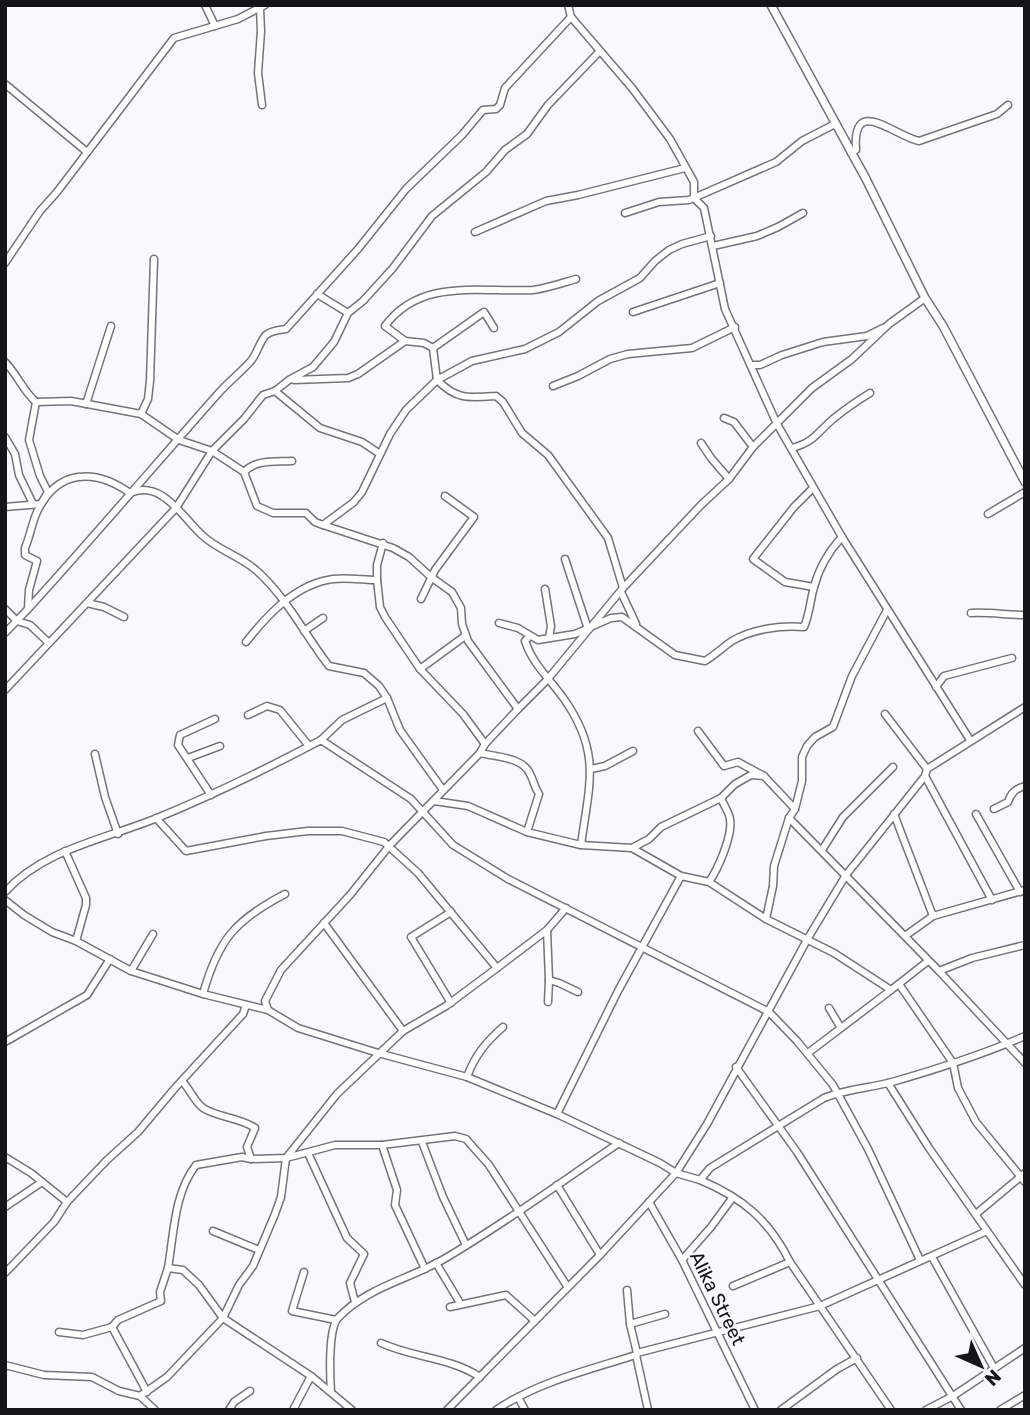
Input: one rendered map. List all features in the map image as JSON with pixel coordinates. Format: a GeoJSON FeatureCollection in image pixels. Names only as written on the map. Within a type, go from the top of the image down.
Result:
{"type":"FeatureCollection","features":[{"type":"Feature","properties":{"kind":"street"},"geometry":{"type":"LineString","coordinates":[[205,5],[215,26]]}},
{"type":"Feature","properties":{"kind":"street"},"geometry":{"type":"LineString","coordinates":[[568,5],[571,17],[632,88],[670,139],[694,183],[694,198],[704,208],[725,309],[777,424],[842,537],[970,740]]}},
{"type":"Feature","properties":{"kind":"street"},"geometry":{"type":"LineString","coordinates":[[771,5],[1025,482]]}},
{"type":"Feature","properties":{"kind":"street"},"geometry":{"type":"LineString","coordinates":[[5,263],[40,211],[174,38],[215,26],[263,7],[258,73],[262,104]]}},
{"type":"Feature","properties":{"kind":"street"},"geometry":{"type":"LineString","coordinates":[[5,633],[218,394],[252,360],[264,337],[271,332],[286,329],[358,249],[406,189],[462,135],[483,110],[496,109],[500,105],[505,88],[571,17]]}},
{"type":"Feature","properties":{"kind":"street"},"geometry":{"type":"LineString","coordinates":[[5,690],[176,508],[212,452],[263,395],[275,391],[289,380],[313,368],[334,342],[348,313],[363,302],[393,268],[432,216],[486,172],[505,150],[527,134],[548,105],[599,52]]}},
{"type":"Feature","properties":{"kind":"street"},"geometry":{"type":"LineString","coordinates":[[5,84],[87,152]]}},
{"type":"Feature","properties":{"kind":"street"},"geometry":{"type":"LineString","coordinates":[[851,153],[856,150],[855,136],[858,128],[867,121],[877,122],[919,141],[997,114],[1008,105]]}},
{"type":"Feature","properties":{"kind":"street"},"geometry":{"type":"LineString","coordinates":[[625,213],[659,202],[690,200],[776,162],[802,141],[835,124]]}},
{"type":"Feature","properties":{"kind":"street"},"geometry":{"type":"LineString","coordinates":[[475,232],[546,201],[685,168]]}},
{"type":"Feature","properties":{"kind":"street"},"geometry":{"type":"LineString","coordinates":[[713,246],[757,236],[803,213]]}},
{"type":"Feature","properties":{"kind":"street"},"geometry":{"type":"LineString","coordinates":[[323,525],[354,502],[362,492],[405,410],[437,380],[472,360],[525,349],[559,332],[598,301],[640,278],[654,261],[669,250],[711,236]]}},
{"type":"Feature","properties":{"kind":"street"},"geometry":{"type":"LineString","coordinates":[[141,414],[148,399],[150,381],[154,260]]}},
{"type":"Feature","properties":{"kind":"street"},"geometry":{"type":"LineString","coordinates":[[433,348],[424,343],[405,341],[385,326],[402,308],[437,292],[542,289],[576,279]]}},
{"type":"Feature","properties":{"kind":"street"},"geometry":{"type":"LineString","coordinates":[[633,312],[720,283]]}},
{"type":"Feature","properties":{"kind":"street"},"geometry":{"type":"LineString","coordinates":[[317,294],[348,313]]}},
{"type":"Feature","properties":{"kind":"street"},"geometry":{"type":"LineString","coordinates":[[751,365],[760,365],[823,342],[867,336],[925,298]]}},
{"type":"Feature","properties":{"kind":"street"},"geometry":{"type":"LineString","coordinates":[[433,348],[484,312],[494,328]]}},
{"type":"Feature","properties":{"kind":"street"},"geometry":{"type":"LineString","coordinates":[[268,1010],[265,1000],[281,970],[390,845],[547,680],[622,590],[729,478],[753,447],[812,388],[852,359],[889,324]]}},
{"type":"Feature","properties":{"kind":"street"},"geometry":{"type":"LineString","coordinates":[[86,404],[111,326]]}},
{"type":"Feature","properties":{"kind":"street"},"geometry":{"type":"LineString","coordinates":[[553,386],[610,359],[628,354],[692,348],[735,327]]}},
{"type":"Feature","properties":{"kind":"street"},"geometry":{"type":"LineString","coordinates":[[289,380],[348,378],[405,341]]}},
{"type":"Feature","properties":{"kind":"street"},"geometry":{"type":"LineString","coordinates":[[433,348],[437,380],[450,392],[468,398],[496,397],[503,402],[522,433],[548,455],[608,538],[622,590],[637,626]]}},
{"type":"Feature","properties":{"kind":"street"},"geometry":{"type":"LineString","coordinates":[[5,362],[36,402],[71,401],[141,414],[179,440],[212,452],[244,472],[254,503],[259,509],[273,513],[306,513],[315,522],[383,544],[409,557],[431,578],[453,592],[461,608],[465,636],[518,709]]}},
{"type":"Feature","properties":{"kind":"street"},"geometry":{"type":"LineString","coordinates":[[275,391],[320,428],[362,442],[380,454]]}},
{"type":"Feature","properties":{"kind":"street"},"geometry":{"type":"LineString","coordinates":[[792,448],[807,444],[833,419],[870,393]]}},
{"type":"Feature","properties":{"kind":"street"},"geometry":{"type":"LineString","coordinates":[[28,608],[29,590],[37,561],[25,555],[25,548],[37,504],[48,492],[40,476],[30,440],[36,402]]}},
{"type":"Feature","properties":{"kind":"street"},"geometry":{"type":"LineString","coordinates":[[724,418],[734,422],[753,447]]}},
{"type":"Feature","properties":{"kind":"street"},"geometry":{"type":"LineString","coordinates":[[5,437],[15,454],[19,475],[37,504]]}},
{"type":"Feature","properties":{"kind":"street"},"geometry":{"type":"LineString","coordinates":[[701,443],[729,478]]}},
{"type":"Feature","properties":{"kind":"street"},"geometry":{"type":"LineString","coordinates":[[244,472],[260,463],[292,461]]}},
{"type":"Feature","properties":{"kind":"street"},"geometry":{"type":"LineString","coordinates":[[5,507],[37,504],[75,476],[112,481],[130,493]]}},
{"type":"Feature","properties":{"kind":"street"},"geometry":{"type":"LineString","coordinates":[[813,488],[794,507],[753,559],[785,582],[814,587]]}},
{"type":"Feature","properties":{"kind":"street"},"geometry":{"type":"LineString","coordinates":[[130,493],[136,490],[154,491],[164,496],[206,539],[255,569],[284,602],[329,666],[364,673],[379,686],[400,730],[443,790]]}},
{"type":"Feature","properties":{"kind":"street"},"geometry":{"type":"LineString","coordinates":[[988,514],[1025,492]]}},
{"type":"Feature","properties":{"kind":"street"},"geometry":{"type":"LineString","coordinates":[[421,599],[431,578],[474,517],[446,496]]}},
{"type":"Feature","properties":{"kind":"street"},"geometry":{"type":"LineString","coordinates":[[499,622],[518,628],[538,640],[575,634],[611,618],[622,617],[675,655],[705,662],[734,640],[750,634],[788,626],[804,627],[810,613],[814,587],[830,550],[842,537]]}},
{"type":"Feature","properties":{"kind":"street"},"geometry":{"type":"LineString","coordinates":[[383,544],[377,565],[380,607],[420,669],[463,714],[485,744]]}},
{"type":"Feature","properties":{"kind":"street"},"geometry":{"type":"LineString","coordinates":[[565,559],[588,629]]}},
{"type":"Feature","properties":{"kind":"street"},"geometry":{"type":"LineString","coordinates":[[246,642],[262,621],[284,602],[332,579],[377,580]]}},
{"type":"Feature","properties":{"kind":"street"},"geometry":{"type":"LineString","coordinates":[[545,589],[551,626],[549,638]]}},
{"type":"Feature","properties":{"kind":"street"},"geometry":{"type":"LineString","coordinates":[[87,603],[104,607],[124,617]]}},
{"type":"Feature","properties":{"kind":"street"},"geometry":{"type":"LineString","coordinates":[[5,609],[17,621],[30,625],[49,643]]}},
{"type":"Feature","properties":{"kind":"street"},"geometry":{"type":"LineString","coordinates":[[766,919],[774,886],[774,866],[789,818],[795,809],[802,781],[802,757],[815,737],[833,727],[852,676],[887,610]]}},
{"type":"Feature","properties":{"kind":"street"},"geometry":{"type":"LineString","coordinates":[[971,613],[1025,615]]}},
{"type":"Feature","properties":{"kind":"street"},"geometry":{"type":"LineString","coordinates":[[304,631],[323,618]]}},
{"type":"Feature","properties":{"kind":"street"},"geometry":{"type":"LineString","coordinates":[[420,669],[465,636]]}},
{"type":"Feature","properties":{"kind":"street"},"geometry":{"type":"LineString","coordinates":[[530,636],[526,641],[530,656],[564,698],[583,729],[591,769],[581,845]]}},
{"type":"Feature","properties":{"kind":"street"},"geometry":{"type":"LineString","coordinates":[[936,687],[944,676],[1012,658]]}},
{"type":"Feature","properties":{"kind":"street"},"geometry":{"type":"LineString","coordinates":[[5,892],[27,872],[65,851],[118,834],[211,795],[309,747],[321,740],[342,720],[387,698]]}},
{"type":"Feature","properties":{"kind":"street"},"geometry":{"type":"LineString","coordinates":[[248,715],[267,706],[279,710],[309,747]]}},
{"type":"Feature","properties":{"kind":"street"},"geometry":{"type":"LineString","coordinates":[[447,1410],[600,1255],[676,1173],[707,1124],[808,938],[846,875],[926,773],[970,740],[1025,707]]}},
{"type":"Feature","properties":{"kind":"street"},"geometry":{"type":"LineString","coordinates":[[885,714],[926,773],[992,900]]}},
{"type":"Feature","properties":{"kind":"street"},"geometry":{"type":"LineString","coordinates":[[211,795],[178,745],[180,734],[215,719]]}},
{"type":"Feature","properties":{"kind":"street"},"geometry":{"type":"LineString","coordinates":[[698,731],[724,766],[738,762],[764,776],[795,809]]}},
{"type":"Feature","properties":{"kind":"street"},"geometry":{"type":"LineString","coordinates":[[321,740],[411,799],[453,845],[508,878],[769,1012],[808,1053],[837,1093],[868,1149],[920,1260]]}},
{"type":"Feature","properties":{"kind":"street"},"geometry":{"type":"LineString","coordinates":[[188,758],[220,746]]}},
{"type":"Feature","properties":{"kind":"street"},"geometry":{"type":"LineString","coordinates":[[591,769],[605,766],[633,751]]}},
{"type":"Feature","properties":{"kind":"street"},"geometry":{"type":"LineString","coordinates":[[480,753],[519,761],[530,772],[533,785],[539,794],[527,832]]}},
{"type":"Feature","properties":{"kind":"street"},"geometry":{"type":"LineString","coordinates":[[95,754],[105,797],[118,834]]}},
{"type":"Feature","properties":{"kind":"street"},"geometry":{"type":"LineString","coordinates":[[822,850],[843,817],[893,767]]}},
{"type":"Feature","properties":{"kind":"street"},"geometry":{"type":"LineString","coordinates":[[632,848],[649,839],[661,827],[721,798],[735,784],[751,775],[764,776]]}},
{"type":"Feature","properties":{"kind":"street"},"geometry":{"type":"LineString","coordinates":[[994,809],[1008,802],[1017,788],[1025,786]]}},
{"type":"Feature","properties":{"kind":"street"},"geometry":{"type":"LineString","coordinates":[[709,882],[723,853],[729,828],[730,819],[721,798]]}},
{"type":"Feature","properties":{"kind":"street"},"geometry":{"type":"LineString","coordinates":[[433,801],[468,806],[527,832],[581,845],[632,848],[681,876],[709,882],[766,919],[808,938],[891,990]]}},
{"type":"Feature","properties":{"kind":"street"},"geometry":{"type":"LineString","coordinates":[[894,814],[933,916]]}},
{"type":"Feature","properties":{"kind":"street"},"geometry":{"type":"LineString","coordinates":[[905,936],[933,916],[1023,891],[976,814]]}},
{"type":"Feature","properties":{"kind":"street"},"geometry":{"type":"LineString","coordinates":[[156,818],[186,851],[204,850],[266,836],[319,831],[342,831],[390,845],[498,968]]}},
{"type":"Feature","properties":{"kind":"street"},"geometry":{"type":"LineString","coordinates":[[789,818],[1025,1063]]}},
{"type":"Feature","properties":{"kind":"street"},"geometry":{"type":"LineString","coordinates":[[65,851],[86,898],[76,942]]}},
{"type":"Feature","properties":{"kind":"street"},"geometry":{"type":"LineString","coordinates":[[557,1114],[612,1003],[681,876]]}},
{"type":"Feature","properties":{"kind":"street"},"geometry":{"type":"LineString","coordinates":[[203,994],[216,956],[235,928],[265,904],[285,894]]}},
{"type":"Feature","properties":{"kind":"street"},"geometry":{"type":"LineString","coordinates":[[5,900],[52,932],[131,971],[203,994],[268,1010],[298,1028],[467,1077],[557,1114],[676,1173],[700,1180],[733,1197],[755,1211],[778,1238],[790,1262],[891,1410]]}},
{"type":"Feature","properties":{"kind":"street"},"geometry":{"type":"LineString","coordinates":[[5,1364],[44,1376],[92,1377],[119,1391],[143,1394],[167,1377],[223,1318],[239,1284],[249,1273],[281,1197],[286,1158],[337,1094],[403,1031],[451,1003],[498,968],[547,930],[566,908]]}},
{"type":"Feature","properties":{"kind":"street"},"geometry":{"type":"LineString","coordinates":[[451,912],[411,937],[451,1003]]}},
{"type":"Feature","properties":{"kind":"street"},"geometry":{"type":"LineString","coordinates":[[324,923],[403,1031]]}},
{"type":"Feature","properties":{"kind":"street"},"geometry":{"type":"LineString","coordinates":[[547,930],[548,1002]]}},
{"type":"Feature","properties":{"kind":"street"},"geometry":{"type":"LineString","coordinates":[[131,971],[153,934]]}},
{"type":"Feature","properties":{"kind":"street"},"geometry":{"type":"LineString","coordinates":[[939,971],[972,958],[1024,948]]}},
{"type":"Feature","properties":{"kind":"street"},"geometry":{"type":"LineString","coordinates":[[5,1042],[87,995],[110,959]]}},
{"type":"Feature","properties":{"kind":"street"},"geometry":{"type":"LineString","coordinates":[[808,1053],[928,961]]}},
{"type":"Feature","properties":{"kind":"street"},"geometry":{"type":"LineString","coordinates":[[549,980],[578,992]]}},
{"type":"Feature","properties":{"kind":"street"},"geometry":{"type":"LineString","coordinates":[[899,984],[953,1063],[958,1088],[976,1122],[1023,1177],[976,1214]]}},
{"type":"Feature","properties":{"kind":"street"},"geometry":{"type":"LineString","coordinates":[[5,1273],[54,1222],[67,1202],[138,1132],[183,1082],[243,1014],[246,1005]]}},
{"type":"Feature","properties":{"kind":"street"},"geometry":{"type":"LineString","coordinates":[[829,1008],[841,1028]]}},
{"type":"Feature","properties":{"kind":"street"},"geometry":{"type":"LineString","coordinates":[[467,1077],[486,1042],[503,1027]]}},
{"type":"Feature","properties":{"kind":"street"},"geometry":{"type":"LineString","coordinates":[[700,1180],[710,1168],[778,1125],[837,1093],[888,1083],[953,1063],[1025,1036]]}},
{"type":"Feature","properties":{"kind":"street"},"geometry":{"type":"LineString","coordinates":[[736,1067],[778,1125],[961,1410]]}},
{"type":"Feature","properties":{"kind":"street"},"geometry":{"type":"LineString","coordinates":[[183,1082],[194,1100],[204,1108],[255,1128],[247,1147],[251,1159]]}},
{"type":"Feature","properties":{"kind":"street"},"geometry":{"type":"LineString","coordinates":[[888,1083],[929,1149],[1025,1286]]}},
{"type":"Feature","properties":{"kind":"street"},"geometry":{"type":"LineString","coordinates":[[59,1332],[83,1335],[112,1327],[118,1320],[161,1301],[160,1292],[168,1268],[181,1194],[196,1165],[226,1158],[286,1158],[335,1144],[422,1142],[437,1137],[455,1136],[466,1139],[489,1165],[568,1286]]}},
{"type":"Feature","properties":{"kind":"street"},"geometry":{"type":"LineString","coordinates":[[422,1142],[443,1197],[466,1245]]}},
{"type":"Feature","properties":{"kind":"street"},"geometry":{"type":"LineString","coordinates":[[331,1392],[331,1348],[336,1320],[355,1302],[388,1284],[407,1279],[466,1245],[619,1143]]}},
{"type":"Feature","properties":{"kind":"street"},"geometry":{"type":"LineString","coordinates":[[382,1144],[397,1190],[396,1205],[425,1269]]}},
{"type":"Feature","properties":{"kind":"street"},"geometry":{"type":"LineString","coordinates":[[308,1153],[347,1238],[364,1254],[350,1283],[355,1302]]}},
{"type":"Feature","properties":{"kind":"street"},"geometry":{"type":"LineString","coordinates":[[5,1157],[67,1202]]}},
{"type":"Feature","properties":{"kind":"street"},"geometry":{"type":"LineString","coordinates":[[5,1207],[42,1182]]}},
{"type":"Feature","properties":{"kind":"street"},"geometry":{"type":"LineString","coordinates":[[557,1185],[600,1255]]}},
{"type":"Feature","properties":{"kind":"street"},"geometry":{"type":"LineString","coordinates":[[682,1260],[733,1197]]}},
{"type":"Feature","properties":{"kind":"street","name":"Alika Street"},"geometry":{"type":"LineString","coordinates":[[649,1202],[682,1260],[755,1410]]}},
{"type":"Feature","properties":{"kind":"street"},"geometry":{"type":"LineString","coordinates":[[212,1231],[259,1250]]}},
{"type":"Feature","properties":{"kind":"street"},"geometry":{"type":"LineString","coordinates":[[496,1410],[547,1383],[636,1354],[820,1306],[987,1231]]}},
{"type":"Feature","properties":{"kind":"street"},"geometry":{"type":"LineString","coordinates":[[932,1257],[993,1368]]}},
{"type":"Feature","properties":{"kind":"street"},"geometry":{"type":"LineString","coordinates":[[733,1286],[790,1262]]}},
{"type":"Feature","properties":{"kind":"street"},"geometry":{"type":"LineString","coordinates":[[436,1263],[460,1303]]}},
{"type":"Feature","properties":{"kind":"street"},"geometry":{"type":"LineString","coordinates":[[168,1268],[183,1270],[199,1285],[223,1318],[311,1376],[352,1410]]}},
{"type":"Feature","properties":{"kind":"street"},"geometry":{"type":"LineString","coordinates":[[304,1272],[292,1311],[336,1320]]}},
{"type":"Feature","properties":{"kind":"street"},"geometry":{"type":"LineString","coordinates":[[627,1290],[630,1324],[648,1410]]}},
{"type":"Feature","properties":{"kind":"street"},"geometry":{"type":"LineString","coordinates":[[450,1307],[506,1295],[535,1321]]}},
{"type":"Feature","properties":{"kind":"street"},"geometry":{"type":"LineString","coordinates":[[630,1324],[664,1314]]}},
{"type":"Feature","properties":{"kind":"street"},"geometry":{"type":"LineString","coordinates":[[112,1327],[143,1394],[155,1410]]}},
{"type":"Feature","properties":{"kind":"street"},"geometry":{"type":"LineString","coordinates":[[381,1343],[412,1355],[440,1359],[464,1367],[480,1377]]}},
{"type":"Feature","properties":{"kind":"street"},"geometry":{"type":"LineString","coordinates":[[926,1410],[953,1396],[1025,1348]]}},
{"type":"Feature","properties":{"kind":"street"},"geometry":{"type":"LineString","coordinates":[[781,1410],[837,1369],[857,1358]]}},
{"type":"Feature","properties":{"kind":"street"},"geometry":{"type":"LineString","coordinates":[[293,1410],[311,1376]]}},
{"type":"Feature","properties":{"kind":"street"},"geometry":{"type":"LineString","coordinates":[[229,1410],[234,1402],[250,1391]]}},
{"type":"Feature","properties":{"kind":"street"},"geometry":{"type":"LineString","coordinates":[[1004,1409],[1025,1395]]}},
{"type":"Feature","properties":{"kind":"street"},"geometry":{"type":"LineString","coordinates":[[518,1396],[525,1410]]}}]}
